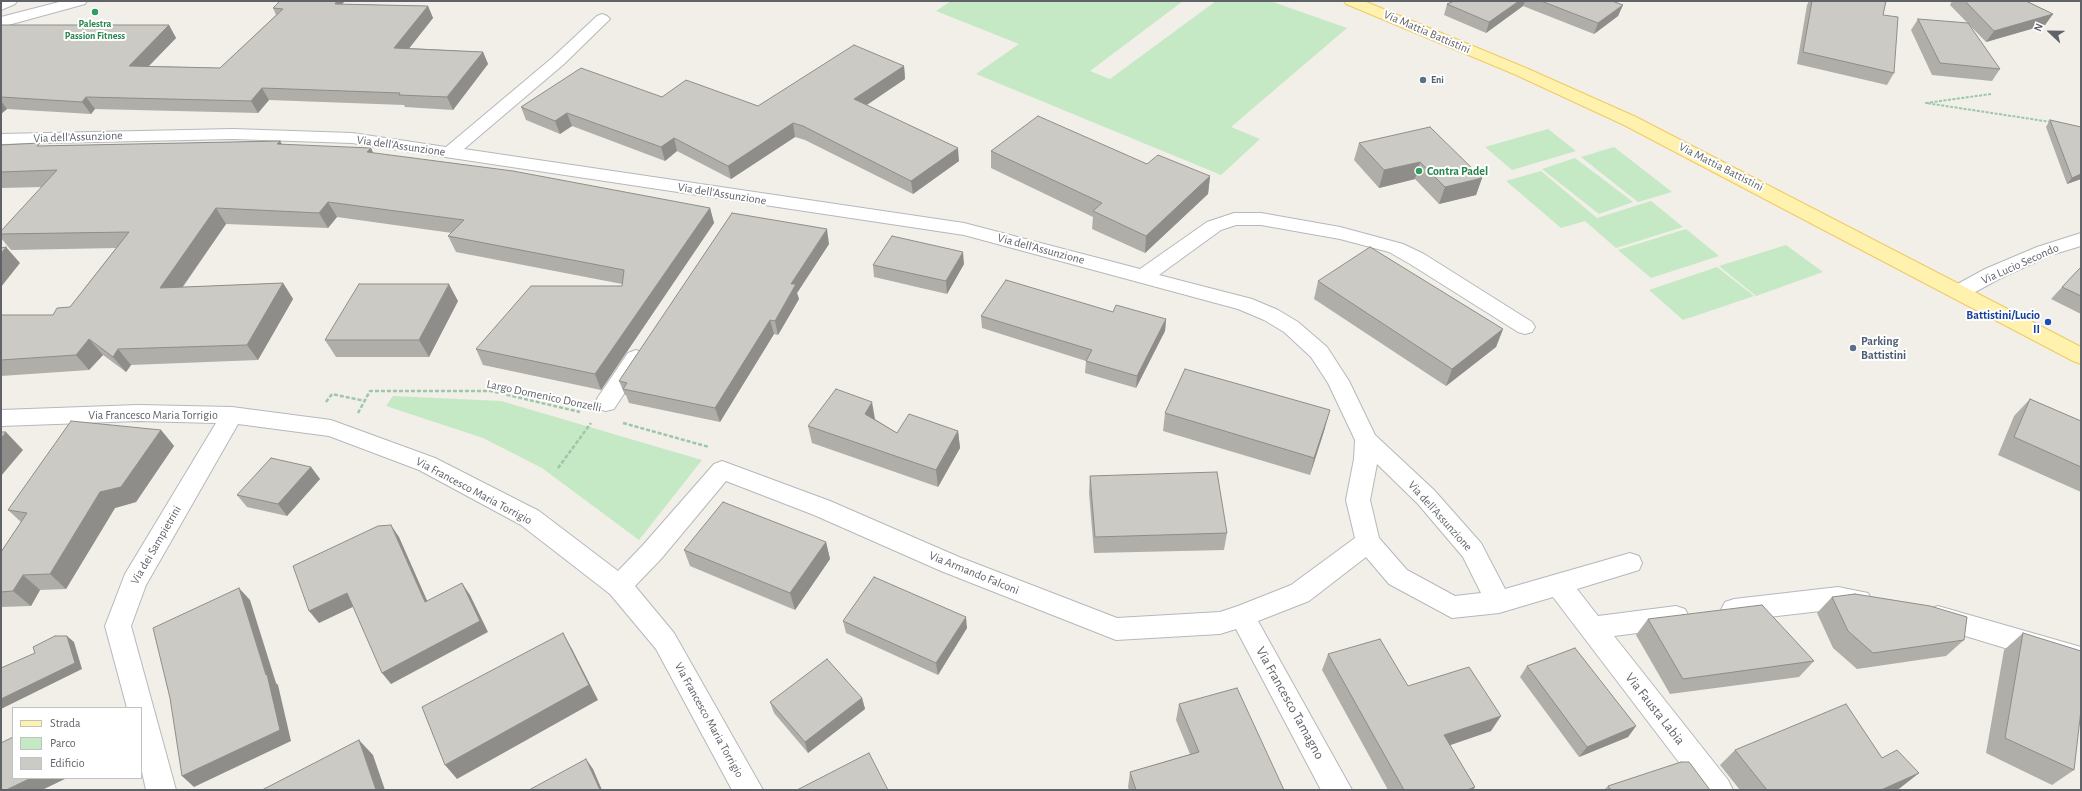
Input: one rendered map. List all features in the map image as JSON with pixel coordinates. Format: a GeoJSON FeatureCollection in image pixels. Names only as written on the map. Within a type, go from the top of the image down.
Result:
{"type":"FeatureCollection","features":[{"type":"Feature","properties":{"kind":"main road","name":"Via Mattia Battistini"},"geometry":{"type":"LineString","coordinates":[[1351,1],[1520,71],[1630,121],[2081,356]]}},
{"type":"Feature","properties":{"kind":"street"},"geometry":{"type":"LineString","coordinates":[[1,5],[10,1]]}},
{"type":"Feature","properties":{"kind":"street"},"geometry":{"type":"LineString","coordinates":[[1,22],[80,1]]}},
{"type":"Feature","properties":{"kind":"street"},"geometry":{"type":"LineString","coordinates":[[449,153],[558,61],[602,19]]}},
{"type":"Feature","properties":{"kind":"street","name":"Via dell'Assunzione"},"geometry":{"type":"LineString","coordinates":[[1,139],[257,134],[352,138],[449,153],[738,204],[964,229],[1245,304],[1271,315],[1291,327],[1309,341],[1330,366],[1366,440],[1426,497],[1472,550],[1499,602]]}},
{"type":"Feature","properties":{"kind":"street"},"geometry":{"type":"LineString","coordinates":[[1144,276],[1214,226],[1234,219],[1261,219],[1340,233],[1396,248],[1417,259],[1525,327]]}},
{"type":"Feature","properties":{"kind":"street","name":"Via Lucio Secondo"},"geometry":{"type":"LineString","coordinates":[[1960,292],[1992,274],[2044,251],[2081,239]]}},
{"type":"Feature","properties":{"kind":"street"},"geometry":{"type":"LineString","coordinates":[[606,403],[646,344]]}},
{"type":"Feature","properties":{"kind":"street","name":"Via Francesco Maria Torrigio"},"geometry":{"type":"LineString","coordinates":[[1,418],[138,413],[232,414],[330,428],[427,464],[530,518],[619,586],[665,641],[748,790]]}},
{"type":"Feature","properties":{"kind":"street","name":"Via dei Sampietrini"},"geometry":{"type":"LineString","coordinates":[[141,707],[118,626],[134,582],[232,414]]}},
{"type":"Feature","properties":{"kind":"street","name":"Via dell'Assunzione"},"geometry":{"type":"LineString","coordinates":[[1366,440],[1366,459],[1358,500],[1368,542],[1398,577],[1452,608],[1499,602],[1630,563]]}},
{"type":"Feature","properties":{"kind":"street"},"geometry":{"type":"LineString","coordinates":[[619,586],[652,552],[722,470]]}},
{"type":"Feature","properties":{"kind":"street","name":"Via Armando Falconi"},"geometry":{"type":"LineString","coordinates":[[722,470],[822,508],[950,564],[1116,629],[1220,623],[1242,616],[1300,593],[1368,542]]}},
{"type":"Feature","properties":{"kind":"street","name":"Via Fausta Labia"},"geometry":{"type":"LineString","coordinates":[[1558,584],[1718,790]]}},
{"type":"Feature","properties":{"kind":"street"},"geometry":{"type":"LineString","coordinates":[[1592,628],[1838,598],[1884,606]]}},
{"type":"Feature","properties":{"kind":"street"},"geometry":{"type":"LineString","coordinates":[[1914,610],[2081,659]]}},
{"type":"Feature","properties":{"kind":"street","name":"Via Francesco Tamagno"},"geometry":{"type":"LineString","coordinates":[[1242,616],[1337,790]]}},
{"type":"Feature","properties":{"kind":"street","name":"Via dei Sampietrini"},"geometry":{"type":"LineString","coordinates":[[142,712],[161,790]]}},
{"type":"Feature","properties":{"kind":"path"},"geometry":{"type":"LineString","coordinates":[[1991,94],[1926,103],[2058,123]]}},
{"type":"Feature","properties":{"kind":"path","name":"Largo Domenico Donzelli"},"geometry":{"type":"LineString","coordinates":[[342,432],[355,418],[370,391],[491,390],[582,412]]}},
{"type":"Feature","properties":{"kind":"path"},"geometry":{"type":"LineString","coordinates":[[558,468],[593,421]]}},
{"type":"Feature","properties":{"kind":"path"},"geometry":{"type":"LineString","coordinates":[[619,422],[716,450],[722,470]]}},
{"type":"Feature","properties":{"kind":"green space"},"geometry":{"type":"Polygon","coordinates":[[[951,1],[1183,1],[1090,71],[1110,79],[1216,1],[1270,1],[1347,28],[1231,127],[1260,139],[1221,175],[976,74],[1019,44],[936,11],[951,1]]]}},
{"type":"Feature","properties":{"kind":"green space"},"geometry":{"type":"Polygon","coordinates":[[[1548,129],[1576,151],[1512,170],[1485,147],[1548,129]]]}},
{"type":"Feature","properties":{"kind":"green space"},"geometry":{"type":"Polygon","coordinates":[[[1614,147],[1672,192],[1638,202],[1581,157],[1614,147]]]}},
{"type":"Feature","properties":{"kind":"green space"},"geometry":{"type":"Polygon","coordinates":[[[1575,158],[1633,202],[1599,214],[1542,169],[1575,158]]]}},
{"type":"Feature","properties":{"kind":"green space"},"geometry":{"type":"Polygon","coordinates":[[[1541,171],[1597,218],[1651,201],[1683,227],[1616,248],[1585,221],[1561,228],[1506,181],[1541,171]]]}},
{"type":"Feature","properties":{"kind":"green space"},"geometry":{"type":"Polygon","coordinates":[[[1686,229],[1719,256],[1651,278],[1618,250],[1686,229]]]}},
{"type":"Feature","properties":{"kind":"green space"},"geometry":{"type":"Polygon","coordinates":[[[1786,245],[1823,272],[1756,296],[1719,266],[1786,245]]]}},
{"type":"Feature","properties":{"kind":"green space"},"geometry":{"type":"Polygon","coordinates":[[[1717,267],[1754,296],[1683,320],[1649,290],[1717,267]]]}},
{"type":"Feature","properties":{"kind":"green space"},"geometry":{"type":"Polygon","coordinates":[[[393,396],[501,401],[702,460],[639,540],[542,468],[483,438],[386,406],[393,396]]]}},
{"type":"Feature","properties":{"kind":"building"},"geometry":{"type":"Polygon","coordinates":[[[280,1],[337,1],[335,4],[428,6],[394,48],[483,52],[447,97],[399,95],[400,93],[262,88],[251,101],[86,97],[82,102],[1,97],[1,25],[169,25],[129,66],[220,68],[283,9],[273,8],[280,1]]]}},
{"type":"Feature","properties":{"kind":"building"},"geometry":{"type":"Polygon","coordinates":[[[1454,1],[1519,1],[1489,22],[1447,4],[1454,1]]]}},
{"type":"Feature","properties":{"kind":"building"},"geometry":{"type":"Polygon","coordinates":[[[1541,1],[1612,1],[1623,5],[1598,23],[1541,1]]]}},
{"type":"Feature","properties":{"kind":"building"},"geometry":{"type":"Polygon","coordinates":[[[1812,1],[1886,1],[1883,15],[1898,17],[1894,73],[1803,52],[1812,1]]]}},
{"type":"Feature","properties":{"kind":"building"},"geometry":{"type":"Polygon","coordinates":[[[1965,1],[2026,1],[2053,14],[1994,31],[1965,1]]]}},
{"type":"Feature","properties":{"kind":"building"},"geometry":{"type":"Polygon","coordinates":[[[1918,19],[1968,23],[2000,69],[1940,63],[1918,19]]]}},
{"type":"Feature","properties":{"kind":"building"},"geometry":{"type":"Polygon","coordinates":[[[854,45],[904,66],[854,99],[958,148],[911,181],[803,126],[793,123],[728,166],[674,138],[661,147],[567,113],[555,121],[521,107],[581,68],[662,97],[686,80],[758,106],[854,45]]]}},
{"type":"Feature","properties":{"kind":"building"},"geometry":{"type":"Polygon","coordinates":[[[1038,116],[1147,164],[1158,155],[1210,176],[1146,236],[1093,211],[1102,203],[991,151],[1038,116]]]}},
{"type":"Feature","properties":{"kind":"building"},"geometry":{"type":"Polygon","coordinates":[[[2050,120],[2081,127],[2081,174],[2072,178],[2050,120]]]}},
{"type":"Feature","properties":{"kind":"building"},"geometry":{"type":"Polygon","coordinates":[[[1430,127],[1482,178],[1445,187],[1420,162],[1384,170],[1359,143],[1430,127]]]}},
{"type":"Feature","properties":{"kind":"building"},"geometry":{"type":"Polygon","coordinates":[[[280,141],[277,144],[371,148],[367,152],[513,171],[710,208],[595,374],[476,349],[531,286],[622,286],[624,270],[448,236],[464,220],[328,202],[319,213],[216,208],[160,288],[283,283],[247,345],[118,349],[113,357],[89,339],[76,355],[1,360],[1,315],[53,315],[57,308],[70,307],[129,232],[1,234],[1,231],[57,170],[1,172],[1,145],[40,143],[37,146],[280,141]]]}},
{"type":"Feature","properties":{"kind":"building"},"geometry":{"type":"Polygon","coordinates":[[[732,213],[827,229],[791,284],[796,284],[775,321],[770,320],[715,408],[623,389],[627,383],[619,381],[732,213]]]}},
{"type":"Feature","properties":{"kind":"building"},"geometry":{"type":"Polygon","coordinates":[[[892,236],[963,252],[946,281],[873,265],[892,236]]]}},
{"type":"Feature","properties":{"kind":"building"},"geometry":{"type":"Polygon","coordinates":[[[6,247],[1,254],[1,248],[6,247]]]}},
{"type":"Feature","properties":{"kind":"building"},"geometry":{"type":"Polygon","coordinates":[[[1370,247],[1503,329],[1452,369],[1318,281],[1370,247]]]}},
{"type":"Feature","properties":{"kind":"building"},"geometry":{"type":"Polygon","coordinates":[[[2081,267],[2081,296],[2062,287],[2081,267]]]}},
{"type":"Feature","properties":{"kind":"building"},"geometry":{"type":"Polygon","coordinates":[[[1006,280],[1113,312],[1116,305],[1166,319],[1137,376],[1086,361],[1092,350],[981,316],[1006,280]]]}},
{"type":"Feature","properties":{"kind":"building"},"geometry":{"type":"Polygon","coordinates":[[[359,284],[449,284],[419,340],[325,340],[359,284]]]}},
{"type":"Feature","properties":{"kind":"building"},"geometry":{"type":"Polygon","coordinates":[[[1185,369],[1330,410],[1314,458],[1165,413],[1185,369]]]}},
{"type":"Feature","properties":{"kind":"building"},"geometry":{"type":"Polygon","coordinates":[[[836,389],[872,402],[865,414],[897,433],[909,414],[958,431],[936,470],[808,426],[836,389]]]}},
{"type":"Feature","properties":{"kind":"building"},"geometry":{"type":"Polygon","coordinates":[[[2030,399],[2081,421],[2081,467],[2014,437],[2030,399]]]}},
{"type":"Feature","properties":{"kind":"building"},"geometry":{"type":"Polygon","coordinates":[[[71,421],[161,430],[121,487],[100,492],[50,574],[23,575],[13,591],[1,592],[1,552],[27,513],[8,510],[71,421]]]}},
{"type":"Feature","properties":{"kind":"building"},"geometry":{"type":"Polygon","coordinates":[[[1,432],[6,432],[1,438],[1,432]]]}},
{"type":"Feature","properties":{"kind":"building"},"geometry":{"type":"Polygon","coordinates":[[[271,458],[311,467],[278,504],[237,495],[271,458]]]}},
{"type":"Feature","properties":{"kind":"building"},"geometry":{"type":"Polygon","coordinates":[[[1217,472],[1227,533],[1095,537],[1090,476],[1217,472]]]}},
{"type":"Feature","properties":{"kind":"building"},"geometry":{"type":"Polygon","coordinates":[[[723,502],[826,542],[790,593],[684,550],[723,502]]]}},
{"type":"Feature","properties":{"kind":"building"},"geometry":{"type":"Polygon","coordinates":[[[391,525],[425,602],[462,583],[480,621],[382,673],[347,593],[309,611],[293,566],[378,526],[391,525]]]}},
{"type":"Feature","properties":{"kind":"building"},"geometry":{"type":"Polygon","coordinates":[[[874,577],[966,617],[936,663],[843,621],[874,577]]]}},
{"type":"Feature","properties":{"kind":"building"},"geometry":{"type":"Polygon","coordinates":[[[239,588],[266,675],[267,674],[280,730],[182,776],[170,698],[153,628],[239,588]]]}},
{"type":"Feature","properties":{"kind":"building"},"geometry":{"type":"Polygon","coordinates":[[[1855,594],[1930,606],[1967,617],[1964,640],[1873,653],[1848,631],[1832,597],[1855,594]]]}},
{"type":"Feature","properties":{"kind":"building"},"geometry":{"type":"Polygon","coordinates":[[[1762,605],[1814,661],[1683,679],[1648,619],[1762,605]]]}},
{"type":"Feature","properties":{"kind":"building"},"geometry":{"type":"Polygon","coordinates":[[[563,633],[589,685],[445,765],[422,707],[563,633]]]}},
{"type":"Feature","properties":{"kind":"building"},"geometry":{"type":"Polygon","coordinates":[[[2023,633],[2081,651],[2081,710],[2074,770],[2005,738],[2023,633]]]}},
{"type":"Feature","properties":{"kind":"building"},"geometry":{"type":"Polygon","coordinates":[[[55,636],[67,636],[75,663],[1,699],[1,668],[35,653],[33,647],[55,636]]]}},
{"type":"Feature","properties":{"kind":"building"},"geometry":{"type":"Polygon","coordinates":[[[1380,639],[1408,686],[1469,667],[1501,716],[1444,735],[1475,787],[1467,790],[1404,790],[1328,654],[1380,639]]]}},
{"type":"Feature","properties":{"kind":"building"},"geometry":{"type":"Polygon","coordinates":[[[1575,648],[1636,726],[1587,747],[1527,666],[1575,648]]]}},
{"type":"Feature","properties":{"kind":"building"},"geometry":{"type":"Polygon","coordinates":[[[827,659],[862,698],[805,742],[770,702],[827,659]]]}},
{"type":"Feature","properties":{"kind":"building"},"geometry":{"type":"Polygon","coordinates":[[[1237,688],[1284,790],[1136,790],[1130,772],[1199,752],[1179,704],[1237,688]]]}},
{"type":"Feature","properties":{"kind":"building"},"geometry":{"type":"Polygon","coordinates":[[[1846,704],[1882,758],[1897,750],[1919,773],[1881,790],[1767,790],[1735,750],[1846,704]]]}},
{"type":"Feature","properties":{"kind":"building"},"geometry":{"type":"Polygon","coordinates":[[[12,738],[12,779],[29,779],[6,790],[1,790],[1,743],[12,738]]]}},
{"type":"Feature","properties":{"kind":"building"},"geometry":{"type":"Polygon","coordinates":[[[359,740],[376,790],[262,790],[359,740]]]}},
{"type":"Feature","properties":{"kind":"building"},"geometry":{"type":"Polygon","coordinates":[[[869,753],[888,790],[797,790],[869,753]]]}},
{"type":"Feature","properties":{"kind":"building"},"geometry":{"type":"Polygon","coordinates":[[[586,759],[600,790],[529,790],[586,759]]]}},
{"type":"Feature","properties":{"kind":"building"},"geometry":{"type":"Polygon","coordinates":[[[1681,762],[1689,762],[1710,790],[1611,790],[1608,786],[1681,762]]]}},
{"type":"Feature","properties":{"kind":"place","name":"Palestra Passion Fitness"},"geometry":{"type":"Point","coordinates":[95,12]}},
{"type":"Feature","properties":{"kind":"place","name":"Eni"},"geometry":{"type":"Point","coordinates":[1423,80]}},
{"type":"Feature","properties":{"kind":"place","name":"Contra Padel"},"geometry":{"type":"Point","coordinates":[1419,171]}},
{"type":"Feature","properties":{"kind":"place","name":"Battistini/Lucio II"},"geometry":{"type":"Point","coordinates":[2048,322]}},
{"type":"Feature","properties":{"kind":"place","name":"Parking Battistini"},"geometry":{"type":"Point","coordinates":[1853,348]}}]}
